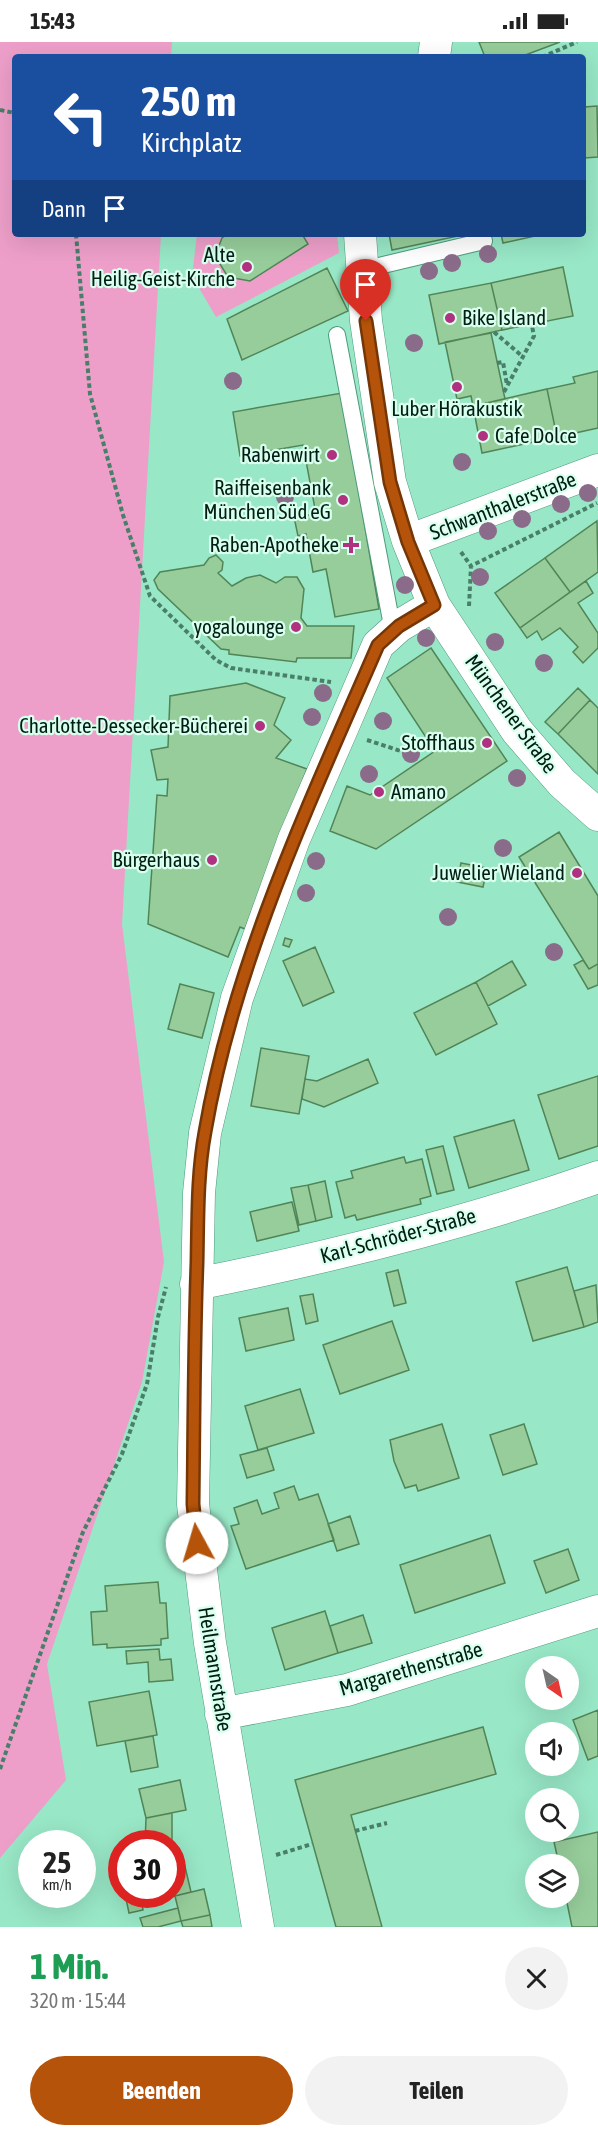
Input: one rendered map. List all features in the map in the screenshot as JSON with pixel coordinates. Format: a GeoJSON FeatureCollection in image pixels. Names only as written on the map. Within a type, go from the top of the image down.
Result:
{"type":"FeatureCollection","features":[{"type":"Feature","properties":{"kind":"street","name":"Münchener Straße"},"geometry":{"type":"LineString","coordinates":[[360,237],[378,409],[390,482],[408,542],[434,605],[517,731],[562,783],[598,815]]}},
{"type":"Feature","properties":{"kind":"street","name":"Schwanthalerstraße"},"geometry":{"type":"LineString","coordinates":[[408,542],[595,471]]}},
{"type":"Feature","properties":{"kind":"street","name":"Heilmannstraße"},"geometry":{"type":"LineString","coordinates":[[258,1927],[221,1714],[193,1504],[196,1278],[199,1193],[205,1132],[219,1066],[237,999],[294,839],[378,645],[393,631],[434,605]]}},
{"type":"Feature","properties":{"kind":"street","name":"Karl-Schröder-Straße"},"geometry":{"type":"LineString","coordinates":[[196,1278],[283,1267],[400,1237],[598,1177]]}},
{"type":"Feature","properties":{"kind":"street","name":"Margarethenstraße"},"geometry":{"type":"LineString","coordinates":[[221,1714],[347,1690],[598,1611]]}},
{"type":"Feature","properties":{"kind":"lane"},"geometry":{"type":"LineString","coordinates":[[362,270],[483,241],[482,237]]}},
{"type":"Feature","properties":{"kind":"lane"},"geometry":{"type":"LineString","coordinates":[[337,335],[393,631]]}},
{"type":"Feature","properties":{"kind":"path"},"geometry":{"type":"LineString","coordinates":[[549,54],[577,42]]}},
{"type":"Feature","properties":{"kind":"path"},"geometry":{"type":"LineString","coordinates":[[76,237],[77,277],[90,394],[123,515],[150,596],[216,660],[231,668],[360,687]]}},
{"type":"Feature","properties":{"kind":"path"},"geometry":{"type":"LineString","coordinates":[[504,392],[534,336],[532,326]]}},
{"type":"Feature","properties":{"kind":"path"},"geometry":{"type":"LineString","coordinates":[[494,332],[522,356]]}},
{"type":"Feature","properties":{"kind":"path"},"geometry":{"type":"LineString","coordinates":[[497,363],[503,362],[507,385]]}},
{"type":"Feature","properties":{"kind":"path"},"geometry":{"type":"LineString","coordinates":[[457,640],[468,633],[471,566],[597,504],[595,471]]}},
{"type":"Feature","properties":{"kind":"path"},"geometry":{"type":"LineString","coordinates":[[341,731],[410,754],[428,741]]}},
{"type":"Feature","properties":{"kind":"path"},"geometry":{"type":"LineString","coordinates":[[0,1769],[83,1532],[122,1454],[147,1384],[158,1317],[168,1279],[196,1278]]}},
{"type":"Feature","properties":{"kind":"path"},"geometry":{"type":"LineString","coordinates":[[355,1832],[387,1823]]}},
{"type":"Feature","properties":{"kind":"path"},"geometry":{"type":"LineString","coordinates":[[273,1856],[312,1844]]}},
{"type":"Feature","properties":{"kind":"shaded area"},"geometry":{"type":"Polygon","coordinates":[[[0,42],[172,42],[171,54],[12,54],[12,237],[161,237],[122,924],[164,1262],[142,1382],[47,1664],[66,1780],[24,1830],[18,1830],[18,1837],[0,1858],[0,42]]]}},
{"type":"Feature","properties":{"kind":"shaded area"},"geometry":{"type":"Polygon","coordinates":[[[197,237],[337,237],[339,253],[216,317],[192,276],[197,237]]]}},
{"type":"Feature","properties":{"kind":"building"},"geometry":{"type":"Polygon","coordinates":[[[479,42],[560,42],[528,54],[484,54],[479,42]]]}},
{"type":"Feature","properties":{"kind":"building"},"geometry":{"type":"Polygon","coordinates":[[[597,106],[598,157],[586,158],[586,107],[597,106]]]}},
{"type":"Feature","properties":{"kind":"building","name":"Alte Heilig-Geist-Kirche"},"geometry":{"type":"Polygon","coordinates":[[[304,237],[308,244],[250,281],[228,277],[215,256],[222,238],[304,237]]]}},
{"type":"Feature","properties":{"kind":"building"},"geometry":{"type":"Polygon","coordinates":[[[390,237],[454,237],[392,250],[390,237]]]}},
{"type":"Feature","properties":{"kind":"building"},"geometry":{"type":"Polygon","coordinates":[[[502,237],[530,237],[503,243],[502,237]]]}},
{"type":"Feature","properties":{"kind":"building"},"geometry":{"type":"Polygon","coordinates":[[[563,267],[573,316],[502,330],[491,283],[563,267]]]}},
{"type":"Feature","properties":{"kind":"building"},"geometry":{"type":"Polygon","coordinates":[[[327,268],[348,311],[242,360],[227,319],[327,268]]]}},
{"type":"Feature","properties":{"kind":"building"},"geometry":{"type":"Polygon","coordinates":[[[491,283],[502,330],[439,344],[429,295],[491,283]]]}},
{"type":"Feature","properties":{"kind":"building"},"geometry":{"type":"Polygon","coordinates":[[[491,333],[505,399],[473,406],[471,396],[457,399],[445,342],[491,333]]]}},
{"type":"Feature","properties":{"kind":"building"},"geometry":{"type":"Polygon","coordinates":[[[598,371],[598,428],[557,437],[547,389],[575,383],[573,377],[598,371]]]}},
{"type":"Feature","properties":{"kind":"building"},"geometry":{"type":"Polygon","coordinates":[[[547,389],[557,437],[482,453],[473,406],[547,389]]]}},
{"type":"Feature","properties":{"kind":"building"},"geometry":{"type":"Polygon","coordinates":[[[342,393],[379,609],[335,617],[326,569],[313,572],[306,534],[298,536],[294,517],[316,514],[303,445],[240,456],[233,412],[342,393]]]}},
{"type":"Feature","properties":{"kind":"building"},"geometry":{"type":"Polygon","coordinates":[[[597,521],[598,572],[570,592],[545,558],[597,521]]]}},
{"type":"Feature","properties":{"kind":"building"},"geometry":{"type":"Polygon","coordinates":[[[216,555],[223,562],[222,570],[218,573],[232,586],[246,578],[260,575],[276,583],[285,577],[297,577],[304,589],[301,618],[307,626],[354,626],[351,658],[297,658],[296,662],[229,654],[229,650],[221,649],[158,589],[154,580],[160,572],[204,565],[209,558],[216,555]]]}},
{"type":"Feature","properties":{"kind":"building"},"geometry":{"type":"Polygon","coordinates":[[[545,558],[570,592],[520,628],[495,593],[545,558]]]}},
{"type":"Feature","properties":{"kind":"building"},"geometry":{"type":"Polygon","coordinates":[[[586,581],[593,593],[578,603],[598,633],[598,648],[583,663],[573,652],[578,647],[560,628],[542,640],[537,631],[527,638],[520,628],[586,581]]]}},
{"type":"Feature","properties":{"kind":"building"},"geometry":{"type":"Polygon","coordinates":[[[431,648],[507,761],[376,849],[330,831],[347,786],[370,795],[435,751],[387,678],[431,648]]]}},
{"type":"Feature","properties":{"kind":"building","name":"Bürgerhaus"},"geometry":{"type":"Polygon","coordinates":[[[246,683],[285,698],[274,725],[291,740],[276,758],[307,769],[245,929],[240,927],[228,957],[148,924],[157,795],[167,796],[168,779],[157,780],[151,750],[168,747],[170,696],[246,683]]]}},
{"type":"Feature","properties":{"kind":"building"},"geometry":{"type":"Polygon","coordinates":[[[578,688],[590,700],[558,734],[545,722],[578,688]]]}},
{"type":"Feature","properties":{"kind":"building"},"geometry":{"type":"Polygon","coordinates":[[[590,700],[598,708],[598,774],[558,734],[590,700]]]}},
{"type":"Feature","properties":{"kind":"building"},"geometry":{"type":"Polygon","coordinates":[[[559,832],[598,896],[598,964],[589,969],[519,857],[559,832]]]}},
{"type":"Feature","properties":{"kind":"building"},"geometry":{"type":"Polygon","coordinates":[[[461,863],[487,868],[483,887],[457,882],[461,863]]]}},
{"type":"Feature","properties":{"kind":"building"},"geometry":{"type":"Polygon","coordinates":[[[285,938],[292,940],[289,947],[283,945],[285,938]]]}},
{"type":"Feature","properties":{"kind":"building"},"geometry":{"type":"Polygon","coordinates":[[[315,947],[334,992],[303,1006],[283,961],[315,947]]]}},
{"type":"Feature","properties":{"kind":"building"},"geometry":{"type":"Polygon","coordinates":[[[583,960],[589,969],[598,964],[598,985],[588,989],[574,965],[583,960]]]}},
{"type":"Feature","properties":{"kind":"building"},"geometry":{"type":"Polygon","coordinates":[[[512,961],[526,985],[488,1006],[476,982],[512,961]]]}},
{"type":"Feature","properties":{"kind":"building"},"geometry":{"type":"Polygon","coordinates":[[[476,982],[497,1024],[436,1055],[414,1013],[476,982]]]}},
{"type":"Feature","properties":{"kind":"building"},"geometry":{"type":"Polygon","coordinates":[[[180,984],[214,993],[202,1038],[168,1029],[180,984]]]}},
{"type":"Feature","properties":{"kind":"building"},"geometry":{"type":"Polygon","coordinates":[[[261,1048],[309,1056],[299,1114],[251,1106],[261,1048]]]}},
{"type":"Feature","properties":{"kind":"building"},"geometry":{"type":"Polygon","coordinates":[[[368,1059],[378,1083],[324,1107],[302,1099],[305,1079],[317,1081],[368,1059]]]}},
{"type":"Feature","properties":{"kind":"building"},"geometry":{"type":"Polygon","coordinates":[[[598,1076],[598,1146],[559,1159],[538,1095],[598,1076]]]}},
{"type":"Feature","properties":{"kind":"building"},"geometry":{"type":"Polygon","coordinates":[[[514,1120],[529,1170],[469,1188],[454,1137],[514,1120]]]}},
{"type":"Feature","properties":{"kind":"building"},"geometry":{"type":"Polygon","coordinates":[[[443,1146],[454,1190],[437,1194],[426,1150],[443,1146]]]}},
{"type":"Feature","properties":{"kind":"building"},"geometry":{"type":"Polygon","coordinates":[[[404,1157],[406,1163],[422,1159],[431,1196],[420,1199],[421,1204],[357,1220],[355,1215],[345,1218],[336,1182],[353,1178],[351,1171],[404,1157]]]}},
{"type":"Feature","properties":{"kind":"building"},"geometry":{"type":"Polygon","coordinates":[[[325,1181],[332,1217],[316,1221],[308,1185],[325,1181]]]}},
{"type":"Feature","properties":{"kind":"building"},"geometry":{"type":"Polygon","coordinates":[[[308,1185],[316,1221],[299,1225],[291,1188],[308,1185]]]}},
{"type":"Feature","properties":{"kind":"building"},"geometry":{"type":"Polygon","coordinates":[[[292,1202],[299,1231],[257,1241],[250,1212],[292,1202]]]}},
{"type":"Feature","properties":{"kind":"building"},"geometry":{"type":"Polygon","coordinates":[[[567,1267],[584,1327],[533,1341],[516,1282],[567,1267]]]}},
{"type":"Feature","properties":{"kind":"building"},"geometry":{"type":"Polygon","coordinates":[[[398,1270],[406,1303],[394,1306],[386,1273],[398,1270]]]}},
{"type":"Feature","properties":{"kind":"building"},"geometry":{"type":"Polygon","coordinates":[[[596,1285],[598,1322],[584,1327],[574,1291],[596,1285]]]}},
{"type":"Feature","properties":{"kind":"building"},"geometry":{"type":"Polygon","coordinates":[[[313,1294],[318,1321],[306,1324],[300,1296],[313,1294]]]}},
{"type":"Feature","properties":{"kind":"building"},"geometry":{"type":"Polygon","coordinates":[[[288,1308],[294,1340],[246,1351],[239,1318],[288,1308]]]}},
{"type":"Feature","properties":{"kind":"building"},"geometry":{"type":"Polygon","coordinates":[[[392,1321],[409,1370],[340,1394],[323,1345],[392,1321]]]}},
{"type":"Feature","properties":{"kind":"building"},"geometry":{"type":"Polygon","coordinates":[[[300,1389],[314,1433],[258,1450],[245,1406],[300,1389]]]}},
{"type":"Feature","properties":{"kind":"building"},"geometry":{"type":"Polygon","coordinates":[[[442,1424],[459,1478],[418,1491],[416,1485],[405,1488],[394,1461],[390,1440],[442,1424]]]}},
{"type":"Feature","properties":{"kind":"building"},"geometry":{"type":"Polygon","coordinates":[[[524,1424],[537,1464],[503,1475],[490,1435],[524,1424]]]}},
{"type":"Feature","properties":{"kind":"building"},"geometry":{"type":"Polygon","coordinates":[[[267,1448],[274,1470],[247,1478],[240,1455],[267,1448]]]}},
{"type":"Feature","properties":{"kind":"building"},"geometry":{"type":"Polygon","coordinates":[[[294,1486],[299,1500],[318,1494],[334,1540],[246,1569],[231,1526],[239,1524],[234,1508],[257,1500],[262,1514],[279,1508],[274,1493],[294,1486]]]}},
{"type":"Feature","properties":{"kind":"building"},"geometry":{"type":"Polygon","coordinates":[[[350,1516],[359,1544],[337,1551],[328,1524],[350,1516]]]}},
{"type":"Feature","properties":{"kind":"building"},"geometry":{"type":"Polygon","coordinates":[[[490,1535],[505,1583],[415,1613],[400,1565],[490,1535]]]}},
{"type":"Feature","properties":{"kind":"building"},"geometry":{"type":"Polygon","coordinates":[[[568,1549],[579,1580],[546,1593],[534,1561],[568,1549]]]}},
{"type":"Feature","properties":{"kind":"building"},"geometry":{"type":"Polygon","coordinates":[[[158,1582],[160,1603],[166,1603],[168,1638],[161,1639],[161,1645],[107,1648],[107,1644],[93,1645],[91,1612],[107,1611],[105,1586],[158,1582]]]}},
{"type":"Feature","properties":{"kind":"building"},"geometry":{"type":"Polygon","coordinates":[[[325,1611],[338,1653],[285,1670],[272,1628],[325,1611]]]}},
{"type":"Feature","properties":{"kind":"building"},"geometry":{"type":"Polygon","coordinates":[[[363,1615],[372,1643],[338,1653],[330,1626],[363,1615]]]}},
{"type":"Feature","properties":{"kind":"building"},"geometry":{"type":"Polygon","coordinates":[[[159,1649],[160,1660],[171,1659],[173,1680],[149,1682],[148,1662],[127,1664],[126,1651],[159,1649]]]}},
{"type":"Feature","properties":{"kind":"building"},"geometry":{"type":"Polygon","coordinates":[[[149,1691],[157,1735],[97,1746],[89,1702],[149,1691]]]}},
{"type":"Feature","properties":{"kind":"building"},"geometry":{"type":"Polygon","coordinates":[[[598,1710],[598,1756],[588,1760],[579,1736],[579,1722],[573,1720],[598,1710]]]}},
{"type":"Feature","properties":{"kind":"building"},"geometry":{"type":"Polygon","coordinates":[[[483,1727],[496,1774],[351,1815],[382,1927],[336,1927],[295,1780],[483,1727]]]}},
{"type":"Feature","properties":{"kind":"building"},"geometry":{"type":"Polygon","coordinates":[[[153,1736],[158,1767],[131,1772],[125,1741],[153,1736]]]}},
{"type":"Feature","properties":{"kind":"building"},"geometry":{"type":"Polygon","coordinates":[[[180,1780],[186,1810],[146,1818],[139,1789],[180,1780]]]}},
{"type":"Feature","properties":{"kind":"building"},"geometry":{"type":"Polygon","coordinates":[[[172,1813],[172,1830],[146,1830],[146,1818],[172,1813]]]}},
{"type":"Feature","properties":{"kind":"building"},"geometry":{"type":"Polygon","coordinates":[[[598,1832],[598,1927],[572,1927],[568,1908],[579,1908],[579,1854],[557,1854],[554,1842],[579,1842],[579,1836],[598,1832]]]}},
{"type":"Feature","properties":{"kind":"building"},"geometry":{"type":"Polygon","coordinates":[[[186,1871],[191,1892],[186,1893],[186,1871]]]}},
{"type":"Feature","properties":{"kind":"building"},"geometry":{"type":"Polygon","coordinates":[[[204,1889],[210,1915],[181,1921],[178,1908],[186,1908],[186,1893],[204,1889]]]}},
{"type":"Feature","properties":{"kind":"building"},"geometry":{"type":"Polygon","coordinates":[[[128,1908],[143,1908],[143,1910],[129,1913],[128,1908]]]}},
{"type":"Feature","properties":{"kind":"building"},"geometry":{"type":"Polygon","coordinates":[[[178,1908],[181,1921],[158,1927],[143,1927],[140,1918],[178,1908]]]}},
{"type":"Feature","properties":{"kind":"building"},"geometry":{"type":"Polygon","coordinates":[[[210,1915],[212,1927],[183,1927],[181,1921],[210,1915]]]}},
{"type":"Feature","properties":{"kind":"place","name":"Alte Heilig-Geist-Kirche"},"geometry":{"type":"Point","coordinates":[247,267]}},
{"type":"Feature","properties":{"kind":"place","name":"Bike Island"},"geometry":{"type":"Point","coordinates":[450,318]}},
{"type":"Feature","properties":{"kind":"place","name":"Luber Hörakustik"},"geometry":{"type":"Point","coordinates":[457,387]}},
{"type":"Feature","properties":{"kind":"place","name":"Cafe Dolce"},"geometry":{"type":"Point","coordinates":[483,436]}},
{"type":"Feature","properties":{"kind":"place","name":"Rabenwirt"},"geometry":{"type":"Point","coordinates":[332,455]}},
{"type":"Feature","properties":{"kind":"place","name":"Raiffeisenbank München Süd eG"},"geometry":{"type":"Point","coordinates":[343,500]}},
{"type":"Feature","properties":{"kind":"place","name":"Raben-Apotheke"},"geometry":{"type":"Point","coordinates":[351,545]}},
{"type":"Feature","properties":{"kind":"place","name":"yogalounge"},"geometry":{"type":"Point","coordinates":[296,627]}},
{"type":"Feature","properties":{"kind":"place","name":"Charlotte-Dessecker-Bücherei"},"geometry":{"type":"Point","coordinates":[260,726]}},
{"type":"Feature","properties":{"kind":"place","name":"Stoffhaus"},"geometry":{"type":"Point","coordinates":[487,743]}},
{"type":"Feature","properties":{"kind":"place","name":"Amano"},"geometry":{"type":"Point","coordinates":[379,792]}},
{"type":"Feature","properties":{"kind":"place","name":"Bürgerhaus"},"geometry":{"type":"Point","coordinates":[212,860]}},
{"type":"Feature","properties":{"kind":"place","name":"Juwelier Wieland"},"geometry":{"type":"Point","coordinates":[577,873]}},
{"type":"Feature","properties":{"kind":"route"},"geometry":{"type":"LineString","coordinates":[[197,1543],[193,1504],[199,1193],[205,1132],[219,1066],[237,999],[294,839],[378,645],[399,626],[434,605],[408,542],[390,482],[366,321]]}}]}
